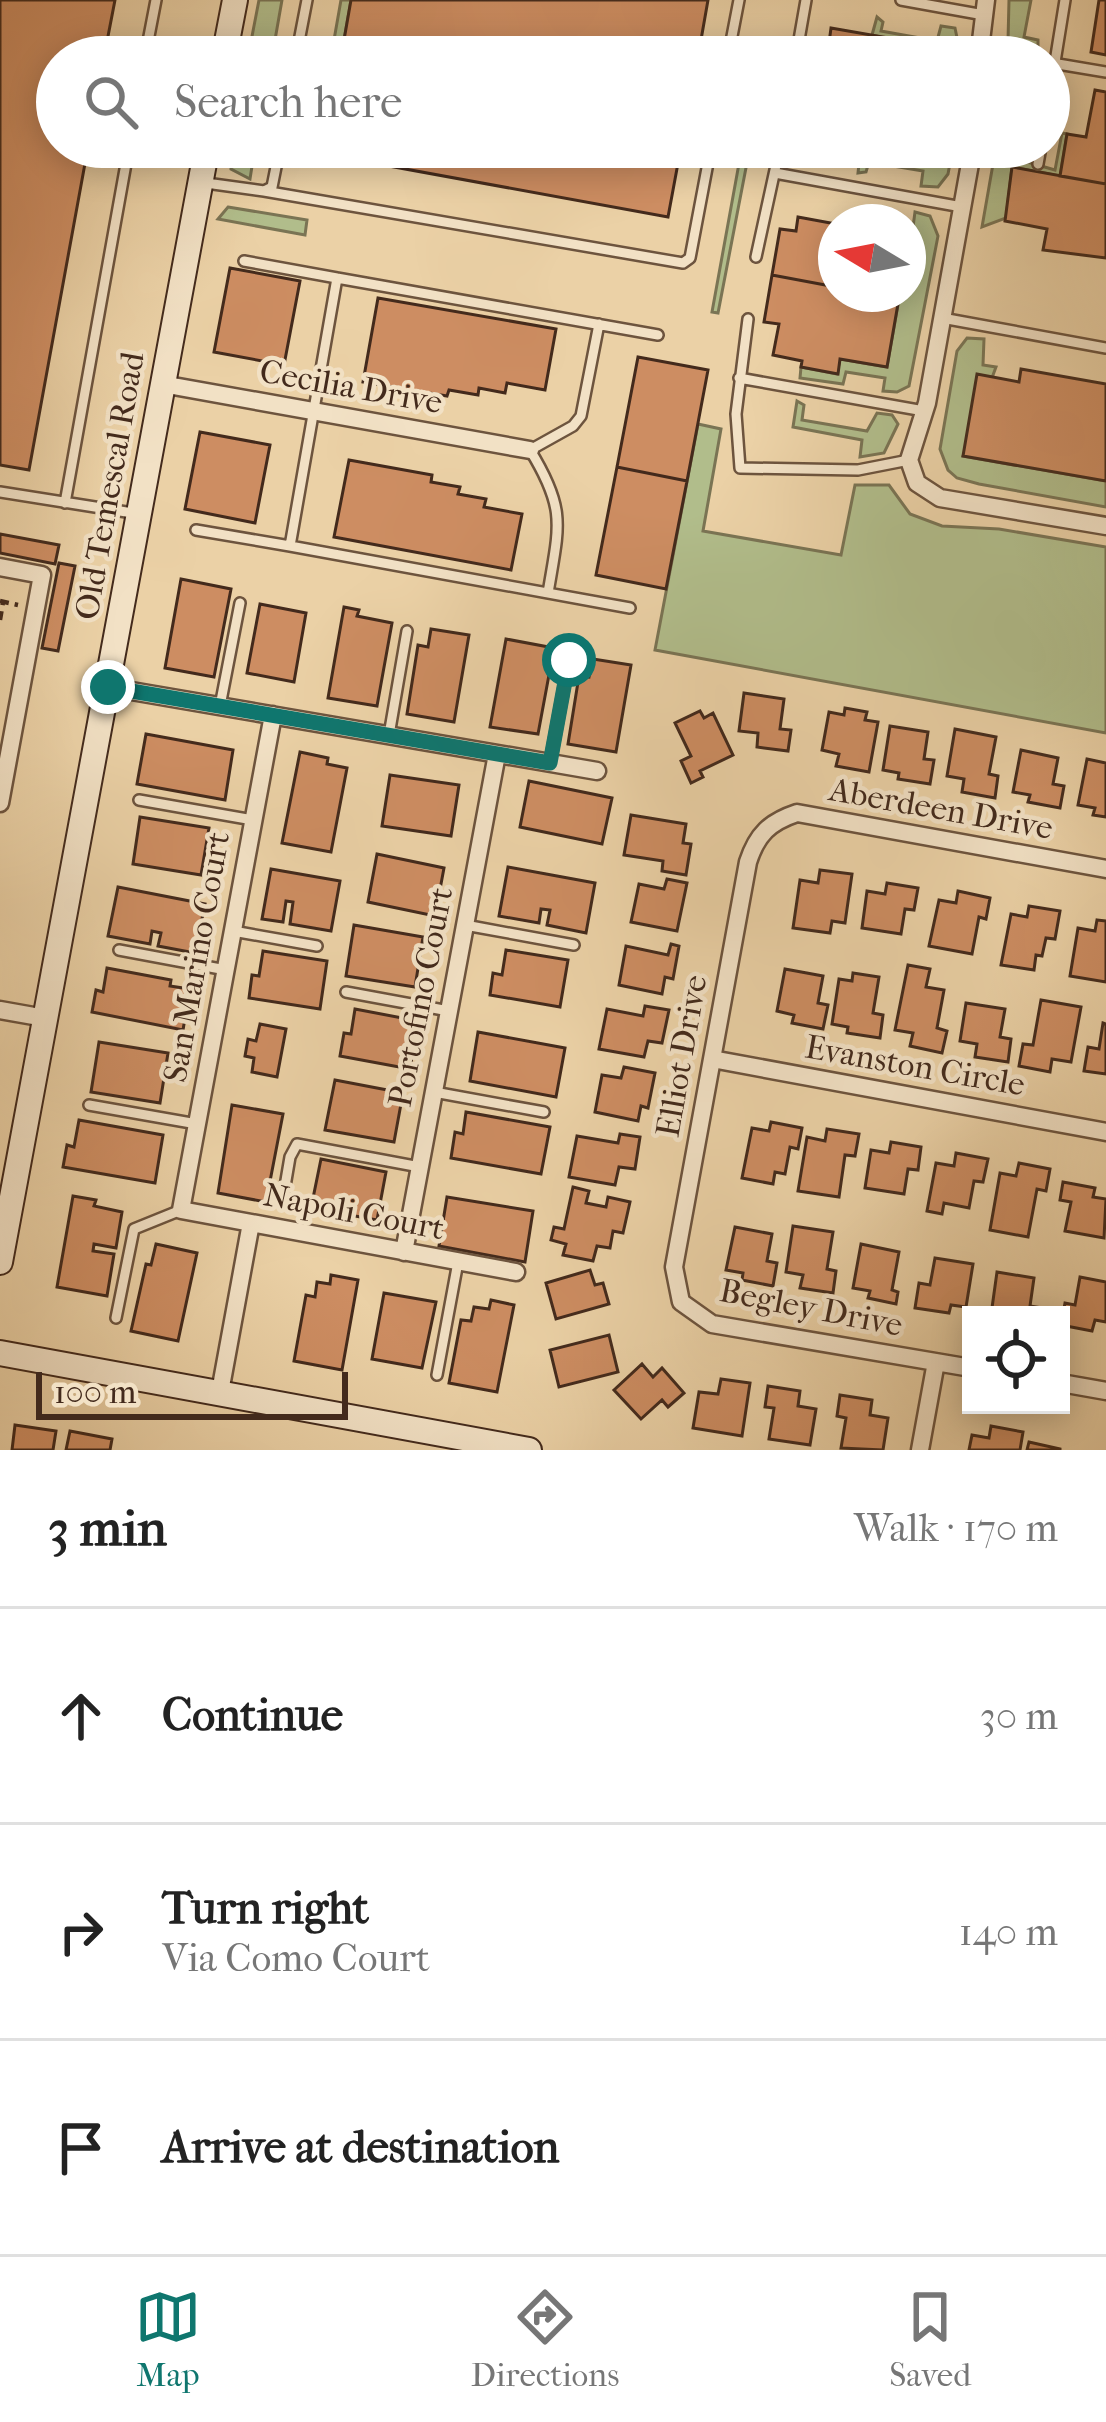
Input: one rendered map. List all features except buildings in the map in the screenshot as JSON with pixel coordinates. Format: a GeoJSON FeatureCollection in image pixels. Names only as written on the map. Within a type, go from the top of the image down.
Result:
{"type":"FeatureCollection","features":[{"type":"Feature","properties":{"kind":"street"},"geometry":{"type":"LineString","coordinates":[[228,36],[235,0]]}},
{"type":"Feature","properties":{"kind":"street","name":"Old Temescal Road"},"geometry":{"type":"LineString","coordinates":[[0,1262],[203,168]]}},
{"type":"Feature","properties":{"kind":"street"},"geometry":{"type":"LineString","coordinates":[[969,168],[924,411],[909,460],[917,483],[940,498],[1106,526]]}},
{"type":"Feature","properties":{"kind":"street","name":"Cecilia Drive"},"geometry":{"type":"LineString","coordinates":[[162,384],[530,450]]}},
{"type":"Feature","properties":{"kind":"street"},"geometry":{"type":"LineString","coordinates":[[0,567],[42,575],[0,803]]}},
{"type":"Feature","properties":{"kind":"street"},"geometry":{"type":"LineString","coordinates":[[108,687],[597,771]]}},
{"type":"Feature","properties":{"kind":"street","name":"San Marino Court"},"geometry":{"type":"LineString","coordinates":[[181,1210],[273,715]]}},
{"type":"Feature","properties":{"kind":"street","name":"Portofino Court"},"geometry":{"type":"LineString","coordinates":[[404,1252],[497,754]]}},
{"type":"Feature","properties":{"kind":"street","name":"Aberdeen Drive"},"geometry":{"type":"LineString","coordinates":[[767,826],[797,813],[1106,869]]}},
{"type":"Feature","properties":{"kind":"street","name":"Elliot Drive"},"geometry":{"type":"LineString","coordinates":[[681,1302],[674,1267],[748,862],[767,826]]}},
{"type":"Feature","properties":{"kind":"street"},"geometry":{"type":"LineString","coordinates":[[0,1010],[45,1018]]}},
{"type":"Feature","properties":{"kind":"street","name":"Evanston Circle"},"geometry":{"type":"LineString","coordinates":[[712,1059],[1106,1132]]}},
{"type":"Feature","properties":{"kind":"street","name":"Napoli Court"},"geometry":{"type":"LineString","coordinates":[[181,1210],[516,1272]]}},
{"type":"Feature","properties":{"kind":"street"},"geometry":{"type":"LineString","coordinates":[[220,1392],[251,1223]]}},
{"type":"Feature","properties":{"kind":"street","name":"Begley Drive"},"geometry":{"type":"LineString","coordinates":[[681,1302],[712,1324],[962,1366]]}},
{"type":"Feature","properties":{"kind":"street"},"geometry":{"type":"LineString","coordinates":[[0,1353],[529,1450]]}},
{"type":"Feature","properties":{"kind":"street"},"geometry":{"type":"LineString","coordinates":[[920,1450],[936,1362]]}},
{"type":"Feature","properties":{"kind":"street"},"geometry":{"type":"LineString","coordinates":[[1070,1385],[1106,1391]]}},
{"type":"Feature","properties":{"kind":"lane"},"geometry":{"type":"LineString","coordinates":[[150,36],[156,0]]}},
{"type":"Feature","properties":{"kind":"lane"},"geometry":{"type":"LineString","coordinates":[[300,36],[307,0]]}},
{"type":"Feature","properties":{"kind":"lane"},"geometry":{"type":"LineString","coordinates":[[732,36],[739,0]]}},
{"type":"Feature","properties":{"kind":"lane"},"geometry":{"type":"LineString","coordinates":[[800,36],[806,0]]}},
{"type":"Feature","properties":{"kind":"lane"},"geometry":{"type":"LineString","coordinates":[[901,0],[985,8]]}},
{"type":"Feature","properties":{"kind":"lane"},"geometry":{"type":"LineString","coordinates":[[1058,36],[1065,0]]}},
{"type":"Feature","properties":{"kind":"lane"},"geometry":{"type":"LineString","coordinates":[[1070,66],[1106,72]]}},
{"type":"Feature","properties":{"kind":"lane"},"geometry":{"type":"LineString","coordinates":[[65,503],[125,168]]}},
{"type":"Feature","properties":{"kind":"lane"},"geometry":{"type":"LineString","coordinates":[[264,190],[272,188],[276,168]]}},
{"type":"Feature","properties":{"kind":"lane"},"geometry":{"type":"LineString","coordinates":[[200,182],[674,264],[690,258],[707,168]]}},
{"type":"Feature","properties":{"kind":"lane"},"geometry":{"type":"LineString","coordinates":[[756,257],[776,168]]}},
{"type":"Feature","properties":{"kind":"lane"},"geometry":{"type":"LineString","coordinates":[[775,173],[962,207]]}},
{"type":"Feature","properties":{"kind":"lane"},"geometry":{"type":"LineString","coordinates":[[244,261],[658,334]]}},
{"type":"Feature","properties":{"kind":"lane"},"geometry":{"type":"LineString","coordinates":[[290,546],[338,278]]}},
{"type":"Feature","properties":{"kind":"lane"},"geometry":{"type":"LineString","coordinates":[[942,318],[1106,348]]}},
{"type":"Feature","properties":{"kind":"lane"},"geometry":{"type":"LineString","coordinates":[[748,319],[735,431],[740,468],[858,470],[909,460]]}},
{"type":"Feature","properties":{"kind":"lane"},"geometry":{"type":"LineString","coordinates":[[548,593],[559,529],[557,500],[530,450],[573,426],[581,416],[599,324]]}},
{"type":"Feature","properties":{"kind":"lane"},"geometry":{"type":"LineString","coordinates":[[739,378],[924,411]]}},
{"type":"Feature","properties":{"kind":"lane"},"geometry":{"type":"LineString","coordinates":[[0,492],[139,514]]}},
{"type":"Feature","properties":{"kind":"lane"},"geometry":{"type":"LineString","coordinates":[[196,530],[630,608]]}},
{"type":"Feature","properties":{"kind":"lane"},"geometry":{"type":"LineString","coordinates":[[220,706],[240,603]]}},
{"type":"Feature","properties":{"kind":"lane"},"geometry":{"type":"LineString","coordinates":[[389,735],[407,631]]}},
{"type":"Feature","properties":{"kind":"lane"},"geometry":{"type":"LineString","coordinates":[[550,763],[569,660]]}},
{"type":"Feature","properties":{"kind":"lane"},"geometry":{"type":"LineString","coordinates":[[140,800],[253,820]]}},
{"type":"Feature","properties":{"kind":"lane"},"geometry":{"type":"LineString","coordinates":[[465,925],[574,945]]}},
{"type":"Feature","properties":{"kind":"lane"},"geometry":{"type":"LineString","coordinates":[[233,931],[317,946]]}},
{"type":"Feature","properties":{"kind":"lane"},"geometry":{"type":"LineString","coordinates":[[119,950],[226,970]]}},
{"type":"Feature","properties":{"kind":"lane"},"geometry":{"type":"LineString","coordinates":[[346,992],[449,1011]]}},
{"type":"Feature","properties":{"kind":"lane"},"geometry":{"type":"LineString","coordinates":[[434,1092],[544,1112]]}},
{"type":"Feature","properties":{"kind":"lane"},"geometry":{"type":"LineString","coordinates":[[89,1105],[197,1124]]}},
{"type":"Feature","properties":{"kind":"lane"},"geometry":{"type":"LineString","coordinates":[[283,1198],[297,1144],[420,1166]]}},
{"type":"Feature","properties":{"kind":"lane"},"geometry":{"type":"LineString","coordinates":[[116,1318],[134,1229],[181,1210]]}},
{"type":"Feature","properties":{"kind":"lane"},"geometry":{"type":"LineString","coordinates":[[437,1375],[458,1262]]}},
{"type":"Feature","properties":{"kind":"path"},"geometry":{"type":"LineString","coordinates":[[0,620],[2,602],[24,606]]}},
{"type":"Feature","properties":{"kind":"green space"},"geometry":{"type":"Polygon","coordinates":[[[259,0],[282,0],[276,36],[252,36],[259,0]]]}},
{"type":"Feature","properties":{"kind":"green space"},"geometry":{"type":"Polygon","coordinates":[[[341,0],[351,0],[345,36],[335,36],[341,0]]]}},
{"type":"Feature","properties":{"kind":"green space"},"geometry":{"type":"Polygon","coordinates":[[[1009,0],[1031,0],[1024,36],[1008,36],[1009,0]]]}},
{"type":"Feature","properties":{"kind":"green space"},"geometry":{"type":"Polygon","coordinates":[[[877,17],[883,22],[881,31],[909,36],[876,36],[872,35],[877,17]]]}},
{"type":"Feature","properties":{"kind":"green space"},"geometry":{"type":"Polygon","coordinates":[[[941,26],[955,28],[957,36],[938,36],[941,26]]]}},
{"type":"Feature","properties":{"kind":"green space"},"geometry":{"type":"Polygon","coordinates":[[[252,168],[250,179],[231,169],[252,168]]]}},
{"type":"Feature","properties":{"kind":"green space"},"geometry":{"type":"Polygon","coordinates":[[[738,168],[746,168],[718,313],[712,312],[738,168]]]}},
{"type":"Feature","properties":{"kind":"green space"},"geometry":{"type":"Polygon","coordinates":[[[905,168],[949,168],[938,187],[921,186],[923,171],[905,168]]]}},
{"type":"Feature","properties":{"kind":"green space"},"geometry":{"type":"Polygon","coordinates":[[[992,168],[1012,168],[1006,218],[982,227],[992,168]]]}},
{"type":"Feature","properties":{"kind":"green space"},"geometry":{"type":"Polygon","coordinates":[[[1017,168],[1048,168],[1061,168],[1060,176],[1017,168]]]}},
{"type":"Feature","properties":{"kind":"green space"},"geometry":{"type":"Polygon","coordinates":[[[228,207],[307,220],[305,235],[218,219],[228,207]]]}},
{"type":"Feature","properties":{"kind":"green space"},"geometry":{"type":"Polygon","coordinates":[[[926,215],[938,236],[926,298],[926,215]]]}},
{"type":"Feature","properties":{"kind":"green space"},"geometry":{"type":"Polygon","coordinates":[[[897,312],[923,312],[909,386],[897,392],[883,391],[885,378],[846,372],[843,384],[800,378],[801,367],[837,374],[840,359],[887,367],[897,312]]]}},
{"type":"Feature","properties":{"kind":"green space"},"geometry":{"type":"Polygon","coordinates":[[[967,338],[984,339],[983,365],[996,367],[963,456],[1106,481],[1106,507],[979,484],[948,470],[940,449],[957,351],[967,338]]]}},
{"type":"Feature","properties":{"kind":"green space"},"geometry":{"type":"Polygon","coordinates":[[[797,401],[804,405],[802,420],[867,431],[877,413],[892,415],[898,424],[884,453],[860,457],[862,440],[793,427],[797,401]]]}},
{"type":"Feature","properties":{"kind":"green space"},"geometry":{"type":"Polygon","coordinates":[[[698,424],[721,429],[703,531],[841,555],[855,485],[889,485],[910,514],[942,526],[999,529],[1106,547],[1106,733],[655,650],[698,424]]]}},
{"type":"Feature","properties":{"kind":"route"},"geometry":{"type":"LineString","coordinates":[[108,687],[550,763],[569,660]]}}]}
